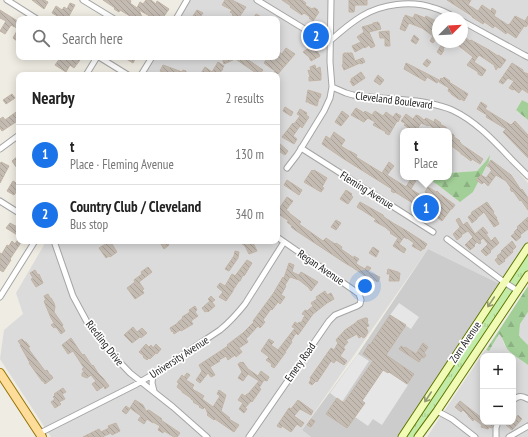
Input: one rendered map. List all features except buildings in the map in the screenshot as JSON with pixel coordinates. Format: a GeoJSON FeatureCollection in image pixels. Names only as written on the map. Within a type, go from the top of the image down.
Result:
{"type":"FeatureCollection","features":[{"type":"Feature","properties":{"kind":"main road","name":"Zorn Avenue"},"geometry":{"type":"LineString","coordinates":[[402,437],[528,247]]}},
{"type":"Feature","properties":{"kind":"main road","name":"Zorn Avenue"},"geometry":{"type":"LineString","coordinates":[[418,437],[528,275]]}},
{"type":"Feature","properties":{"kind":"main road"},"geometry":{"type":"LineString","coordinates":[[0,374],[41,435]]}},
{"type":"Feature","properties":{"kind":"street"},"geometry":{"type":"LineString","coordinates":[[7,0],[33,16]]}},
{"type":"Feature","properties":{"kind":"street"},"geometry":{"type":"LineString","coordinates":[[83,0],[109,16]]}},
{"type":"Feature","properties":{"kind":"street"},"geometry":{"type":"LineString","coordinates":[[178,16],[187,0]]}},
{"type":"Feature","properties":{"kind":"street"},"geometry":{"type":"LineString","coordinates":[[257,0],[316,36],[330,41]]}},
{"type":"Feature","properties":{"kind":"street"},"geometry":{"type":"LineString","coordinates":[[287,168],[301,148],[330,98],[332,87],[330,62],[331,0]]}},
{"type":"Feature","properties":{"kind":"street"},"geometry":{"type":"LineString","coordinates":[[330,41],[363,15],[387,6],[410,4],[425,5],[443,12]]}},
{"type":"Feature","properties":{"kind":"street"},"geometry":{"type":"LineString","coordinates":[[468,24],[528,57]]}},
{"type":"Feature","properties":{"kind":"street"},"geometry":{"type":"LineString","coordinates":[[88,72],[96,60]]}},
{"type":"Feature","properties":{"kind":"street"},"geometry":{"type":"LineString","coordinates":[[103,60],[123,72]]}},
{"type":"Feature","properties":{"kind":"street"},"geometry":{"type":"LineString","coordinates":[[142,72],[150,60]]}},
{"type":"Feature","properties":{"kind":"street","name":"Cleveland Boulevard"},"geometry":{"type":"LineString","coordinates":[[332,87],[353,95],[423,102],[452,110],[466,118],[492,139],[528,176]]}},
{"type":"Feature","properties":{"kind":"street"},"geometry":{"type":"LineString","coordinates":[[0,149],[16,137]]}},
{"type":"Feature","properties":{"kind":"street","name":"Fleming Avenue"},"geometry":{"type":"LineString","coordinates":[[301,148],[433,232]]}},
{"type":"Feature","properties":{"kind":"street"},"geometry":{"type":"LineString","coordinates":[[0,201],[16,211]]}},
{"type":"Feature","properties":{"kind":"street","name":"Regan Avenue"},"geometry":{"type":"LineString","coordinates":[[280,239],[359,294],[361,300]]}},
{"type":"Feature","properties":{"kind":"street"},"geometry":{"type":"LineString","coordinates":[[447,239],[518,291]]}},
{"type":"Feature","properties":{"kind":"street","name":"University Avenue"},"geometry":{"type":"LineString","coordinates":[[41,435],[153,374],[220,330],[239,313],[284,242]]}},
{"type":"Feature","properties":{"kind":"street"},"geometry":{"type":"LineString","coordinates":[[0,297],[33,244]]}},
{"type":"Feature","properties":{"kind":"street","name":"Riedling Drive"},"geometry":{"type":"LineString","coordinates":[[55,244],[68,285],[79,308],[87,322],[109,351],[130,373],[155,392],[207,437]]}},
{"type":"Feature","properties":{"kind":"street","name":"Emery Road"},"geometry":{"type":"LineString","coordinates":[[249,437],[329,321],[335,315],[357,306],[360,304],[361,300]]}},
{"type":"Feature","properties":{"kind":"street"},"geometry":{"type":"LineString","coordinates":[[153,374],[152,383],[155,392]]}},
{"type":"Feature","properties":{"kind":"street"},"geometry":{"type":"LineString","coordinates":[[516,397],[520,396],[528,399]]}},
{"type":"Feature","properties":{"kind":"street"},"geometry":{"type":"LineString","coordinates":[[437,411],[475,437]]}},
{"type":"Feature","properties":{"kind":"street"},"geometry":{"type":"LineString","coordinates":[[496,437],[497,425]]}},
{"type":"Feature","properties":{"kind":"street"},"geometry":{"type":"LineString","coordinates":[[509,437],[528,426]]}},
{"type":"Feature","properties":{"kind":"shaded area"},"geometry":{"type":"Polygon","coordinates":[[[190,0],[528,0],[528,103],[522,100],[516,110],[528,120],[528,172],[498,141],[495,146],[528,183],[528,243],[500,284],[428,249],[302,430],[311,437],[51,437],[0,359],[4,330],[23,314],[16,293],[44,244],[280,244],[280,72],[145,72],[152,60],[280,60],[280,16],[180,16],[190,0]]]}},
{"type":"Feature","properties":{"kind":"shaded area"},"geometry":{"type":"Polygon","coordinates":[[[428,249],[500,284],[399,437],[311,437],[302,430],[358,354],[428,249]]]}},
{"type":"Feature","properties":{"kind":"shaded area"},"geometry":{"type":"Polygon","coordinates":[[[399,303],[419,317],[411,329],[390,315],[399,303]]]}},
{"type":"Feature","properties":{"kind":"shaded area"},"geometry":{"type":"Polygon","coordinates":[[[528,312],[528,345],[519,336],[520,324],[528,312]]]}},
{"type":"Feature","properties":{"kind":"shaded area"},"geometry":{"type":"Polygon","coordinates":[[[499,334],[502,336],[504,344],[512,353],[483,353],[485,350],[489,351],[499,334]]]}},
{"type":"Feature","properties":{"kind":"shaded area"},"geometry":{"type":"Polygon","coordinates":[[[358,354],[369,361],[342,402],[330,393],[358,354]]]}},
{"type":"Feature","properties":{"kind":"shaded area"},"geometry":{"type":"Polygon","coordinates":[[[516,356],[528,365],[528,437],[427,437],[480,358],[480,425],[516,425],[516,356]]]}},
{"type":"Feature","properties":{"kind":"shaded area"},"geometry":{"type":"Polygon","coordinates":[[[383,370],[388,373],[389,372],[408,385],[382,425],[373,419],[368,426],[355,417],[365,403],[362,401],[383,370]]]}},
{"type":"Feature","properties":{"kind":"green space"},"geometry":{"type":"Polygon","coordinates":[[[522,100],[528,103],[528,120],[516,110],[522,100]]]}},
{"type":"Feature","properties":{"kind":"green space"},"geometry":{"type":"Polygon","coordinates":[[[490,155],[489,161],[473,192],[460,202],[430,180],[452,180],[452,173],[477,171],[490,155]]]}},
{"type":"Feature","properties":{"kind":"green space"},"geometry":{"type":"Polygon","coordinates":[[[528,252],[528,270],[519,284],[515,286],[510,280],[528,252]]]}},
{"type":"Feature","properties":{"kind":"green space"},"geometry":{"type":"Polygon","coordinates":[[[528,286],[528,312],[520,324],[519,336],[528,345],[528,365],[516,357],[516,353],[511,353],[509,351],[499,334],[489,351],[486,350],[528,286]]]}},
{"type":"Feature","properties":{"kind":"green space"},"geometry":{"type":"Polygon","coordinates":[[[505,287],[509,288],[513,292],[417,437],[404,437],[505,287]]]}},
{"type":"Feature","properties":{"kind":"place","name":"Country Club / Cleveland"},"geometry":{"type":"Point","coordinates":[316,36]}},
{"type":"Feature","properties":{"kind":"place","name":"t"},"geometry":{"type":"Point","coordinates":[426,208]}}]}
